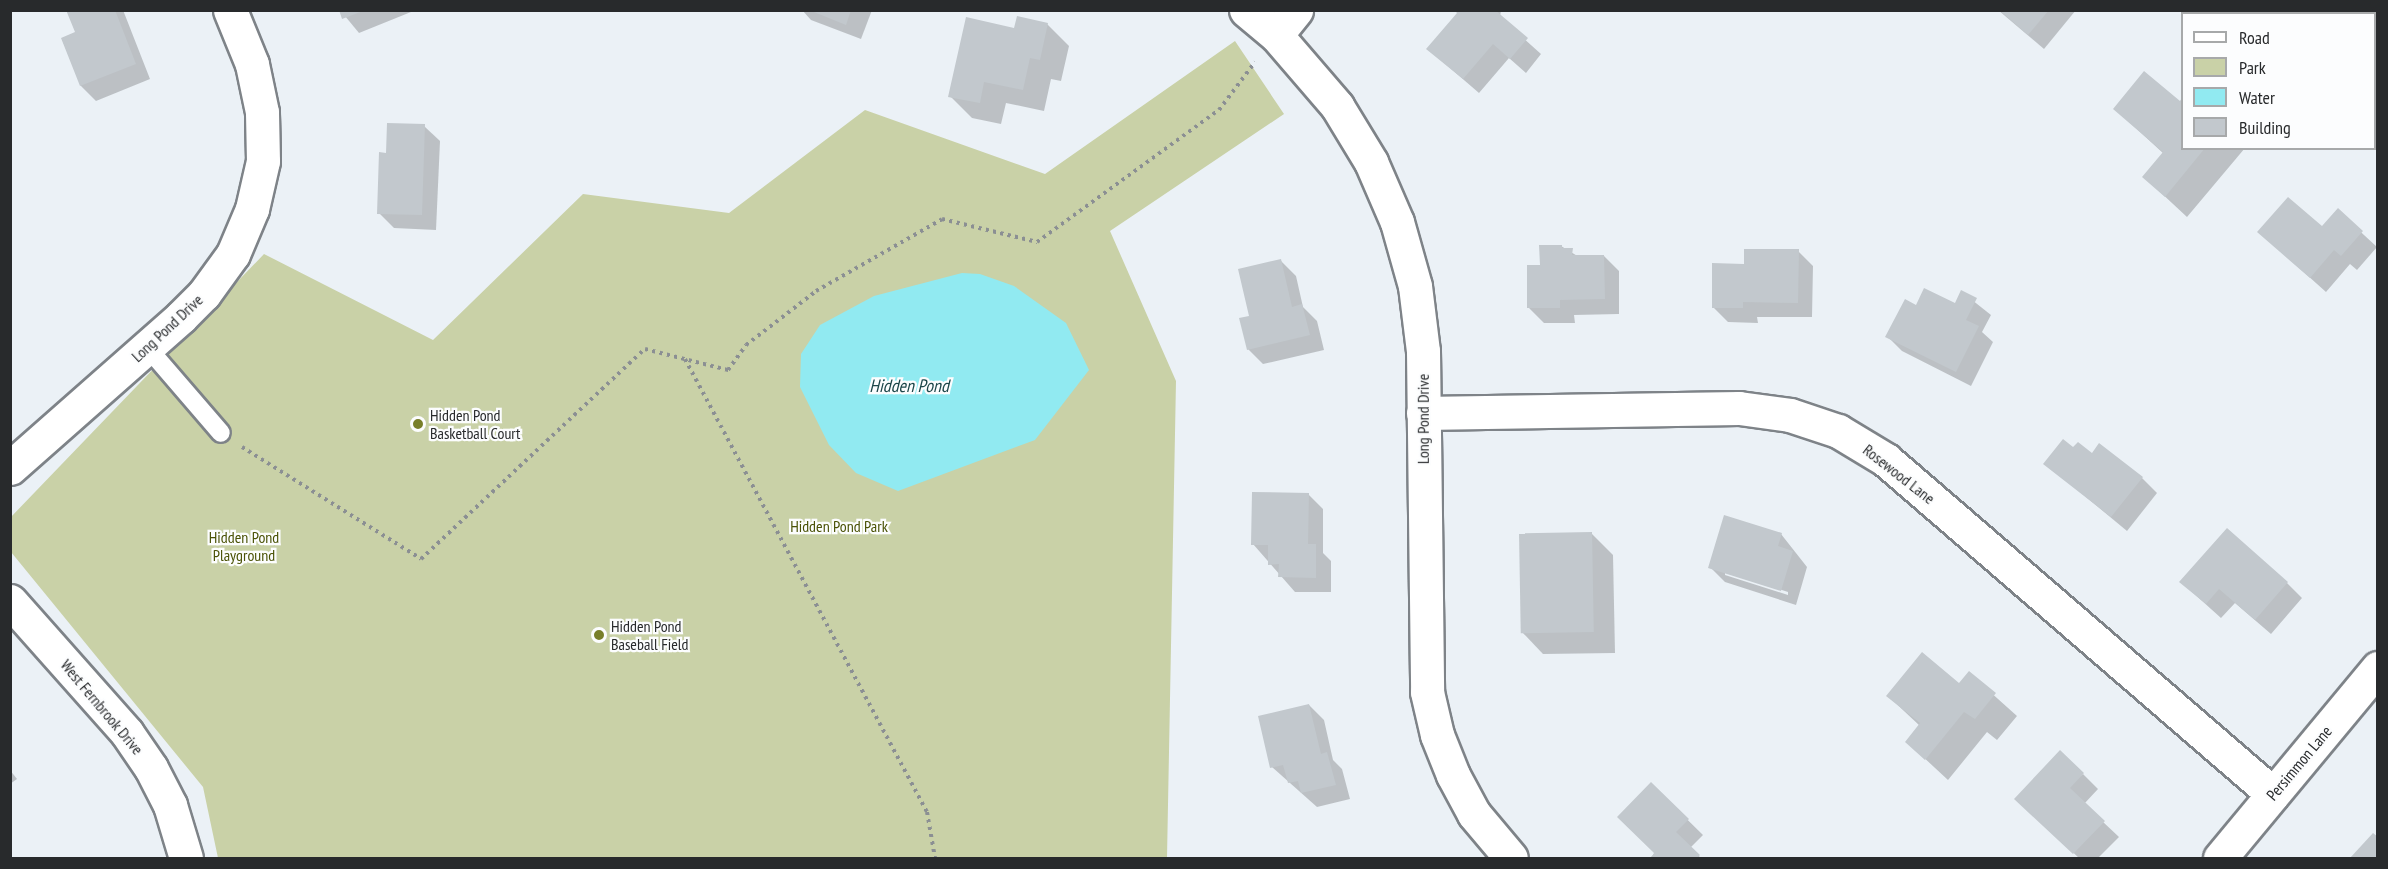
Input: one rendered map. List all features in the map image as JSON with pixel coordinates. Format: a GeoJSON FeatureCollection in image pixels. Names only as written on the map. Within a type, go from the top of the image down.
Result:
{"type":"FeatureCollection","features":[{"type":"Feature","properties":{"kind":"street","name":"Long Pond Drive"},"geometry":{"type":"LineString","coordinates":[[10,468],[204,294],[233,254],[252,209],[262,161],[262,112],[252,64],[230,10]]}},
{"type":"Feature","properties":{"kind":"street","name":"Long Pond Drive"},"geometry":{"type":"LineString","coordinates":[[1246,10],[1286,22],[1371,162],[1397,222],[1415,286],[1423,351],[1427,692],[1437,735],[1453,776],[1474,814],[1511,858]]}},
{"type":"Feature","properties":{"kind":"street","name":"Rosewood Lane"},"geometry":{"type":"LineString","coordinates":[[1423,413],[1739,408],[1790,415],[1838,431],[1886,460],[2273,794]]}},
{"type":"Feature","properties":{"kind":"street","name":"West Fernbrook Drive"},"geometry":{"type":"LineString","coordinates":[[10,601],[127,733],[151,768],[170,805],[186,858]]}},
{"type":"Feature","properties":{"kind":"street","name":"Persimmon Lane"},"geometry":{"type":"LineString","coordinates":[[2220,858],[2378,668]]}},
{"type":"Feature","properties":{"kind":"lane"},"geometry":{"type":"LineString","coordinates":[[147,347],[221,434]]}},
{"type":"Feature","properties":{"kind":"path"},"geometry":{"type":"LineString","coordinates":[[221,434],[422,559],[645,349],[728,369],[746,345],[816,291],[942,219],[1037,242],[1218,110],[1286,22]]}},
{"type":"Feature","properties":{"kind":"path"},"geometry":{"type":"LineString","coordinates":[[684,359],[927,812],[935,858]]}},
{"type":"Feature","properties":{"kind":"green space","name":"Hidden Pond Park"},"geometry":{"type":"Polygon","coordinates":[[[1235,41],[1284,114],[1110,231],[1176,381],[1167,858],[218,858],[203,787],[11,552],[10,518],[264,254],[433,340],[583,194],[729,213],[865,110],[1045,174],[1235,41]]]}},
{"type":"Feature","properties":{"kind":"water","name":"Hidden Pond"},"geometry":{"type":"Polygon","coordinates":[[[962,273],[980,274],[1014,286],[1066,323],[1089,370],[1035,440],[898,491],[856,473],[829,445],[800,387],[801,354],[820,325],[874,296],[962,273]]]}},
{"type":"Feature","properties":{"kind":"building"},"geometry":{"type":"Polygon","coordinates":[[[66,10],[115,10],[136,64],[80,86],[61,38],[75,32],[66,10]]]}},
{"type":"Feature","properties":{"kind":"building"},"geometry":{"type":"Polygon","coordinates":[[[339,10],[363,10],[363,11],[342,19],[339,10]]]}},
{"type":"Feature","properties":{"kind":"building"},"geometry":{"type":"Polygon","coordinates":[[[809,10],[851,10],[846,25],[809,10]]]}},
{"type":"Feature","properties":{"kind":"building"},"geometry":{"type":"Polygon","coordinates":[[[1455,10],[1495,10],[1528,38],[1510,59],[1493,44],[1463,79],[1426,49],[1457,13],[1455,10]]]}},
{"type":"Feature","properties":{"kind":"building"},"geometry":{"type":"Polygon","coordinates":[[[1999,10],[2049,10],[2028,35],[1999,10]]]}},
{"type":"Feature","properties":{"kind":"building"},"geometry":{"type":"Polygon","coordinates":[[[1017,16],[1048,23],[1040,60],[1030,58],[1023,90],[984,82],[980,103],[948,97],[966,17],[1014,28],[1017,16]]]}},
{"type":"Feature","properties":{"kind":"building"},"geometry":{"type":"Polygon","coordinates":[[[2144,71],[2180,101],[2181,100],[2181,150],[2203,150],[2165,197],[2142,177],[2163,152],[2113,109],[2144,71]]]}},
{"type":"Feature","properties":{"kind":"building"},"geometry":{"type":"Polygon","coordinates":[[[387,123],[425,124],[422,215],[377,214],[379,152],[386,153],[387,123]]]}},
{"type":"Feature","properties":{"kind":"building"},"geometry":{"type":"Polygon","coordinates":[[[2288,197],[2322,226],[2338,208],[2363,231],[2341,256],[2334,250],[2310,278],[2257,232],[2288,197]]]}},
{"type":"Feature","properties":{"kind":"building"},"geometry":{"type":"Polygon","coordinates":[[[1539,245],[1562,245],[1562,248],[1573,248],[1572,255],[1604,255],[1605,299],[1560,300],[1560,308],[1527,308],[1527,265],[1540,265],[1539,245]]]}},
{"type":"Feature","properties":{"kind":"building"},"geometry":{"type":"Polygon","coordinates":[[[1744,249],[1799,249],[1798,303],[1743,302],[1743,308],[1712,308],[1712,263],[1744,264],[1744,249]]]}},
{"type":"Feature","properties":{"kind":"building"},"geometry":{"type":"Polygon","coordinates":[[[1281,259],[1292,307],[1302,304],[1310,335],[1247,350],[1239,318],[1249,316],[1238,269],[1281,259]]]}},
{"type":"Feature","properties":{"kind":"building"},"geometry":{"type":"Polygon","coordinates":[[[1924,288],[1955,303],[1961,290],[1977,298],[1966,320],[1979,326],[1956,372],[1885,337],[1905,299],[1916,305],[1924,288]]]}},
{"type":"Feature","properties":{"kind":"building"},"geometry":{"type":"Polygon","coordinates":[[[2063,439],[2073,447],[2078,442],[2092,453],[2099,443],[2143,477],[2111,517],[2043,464],[2063,439]]]}},
{"type":"Feature","properties":{"kind":"building"},"geometry":{"type":"Polygon","coordinates":[[[1252,492],[1309,493],[1308,544],[1316,544],[1316,578],[1278,577],[1279,564],[1268,565],[1268,545],[1251,545],[1252,492]]]}},
{"type":"Feature","properties":{"kind":"building"},"geometry":{"type":"Polygon","coordinates":[[[1724,515],[1782,533],[1778,546],[1793,551],[1781,591],[1708,568],[1724,515]]]}},
{"type":"Feature","properties":{"kind":"building"},"geometry":{"type":"Polygon","coordinates":[[[2227,528],[2288,582],[2255,620],[2219,589],[2206,604],[2179,582],[2227,528]]]}},
{"type":"Feature","properties":{"kind":"building"},"geometry":{"type":"Polygon","coordinates":[[[1592,532],[1594,632],[1521,633],[1519,533],[1592,532]]]}},
{"type":"Feature","properties":{"kind":"building"},"geometry":{"type":"Polygon","coordinates":[[[1922,652],[1959,683],[1969,671],[1996,693],[1975,719],[1964,712],[1925,760],[1905,742],[1920,723],[1886,696],[1922,652]]]}},
{"type":"Feature","properties":{"kind":"building"},"geometry":{"type":"Polygon","coordinates":[[[1309,704],[1321,754],[1327,752],[1336,785],[1301,793],[1298,781],[1288,783],[1283,765],[1270,768],[1258,716],[1309,704]]]}},
{"type":"Feature","properties":{"kind":"building"},"geometry":{"type":"Polygon","coordinates":[[[2060,750],[2084,773],[2070,788],[2105,821],[2073,854],[2014,799],[2060,750]]]}},
{"type":"Feature","properties":{"kind":"building"},"geometry":{"type":"Polygon","coordinates":[[[1651,782],[1689,819],[1676,832],[1700,855],[1697,858],[1651,858],[1654,853],[1617,817],[1651,782]]]}},
{"type":"Feature","properties":{"kind":"building"},"geometry":{"type":"Polygon","coordinates":[[[2373,833],[2378,837],[2378,858],[2350,858],[2373,833]]]}},
{"type":"Feature","properties":{"kind":"place","name":"Hidden Pond Basketball Court"},"geometry":{"type":"Point","coordinates":[418,424]}},
{"type":"Feature","properties":{"kind":"place","name":"Hidden Pond Baseball Field"},"geometry":{"type":"Point","coordinates":[599,635]}},
{"type":"Feature","properties":{"kind":"park label","name":"Hidden Pond Playground"},"geometry":{"type":"Point","coordinates":[244,546]}}]}
